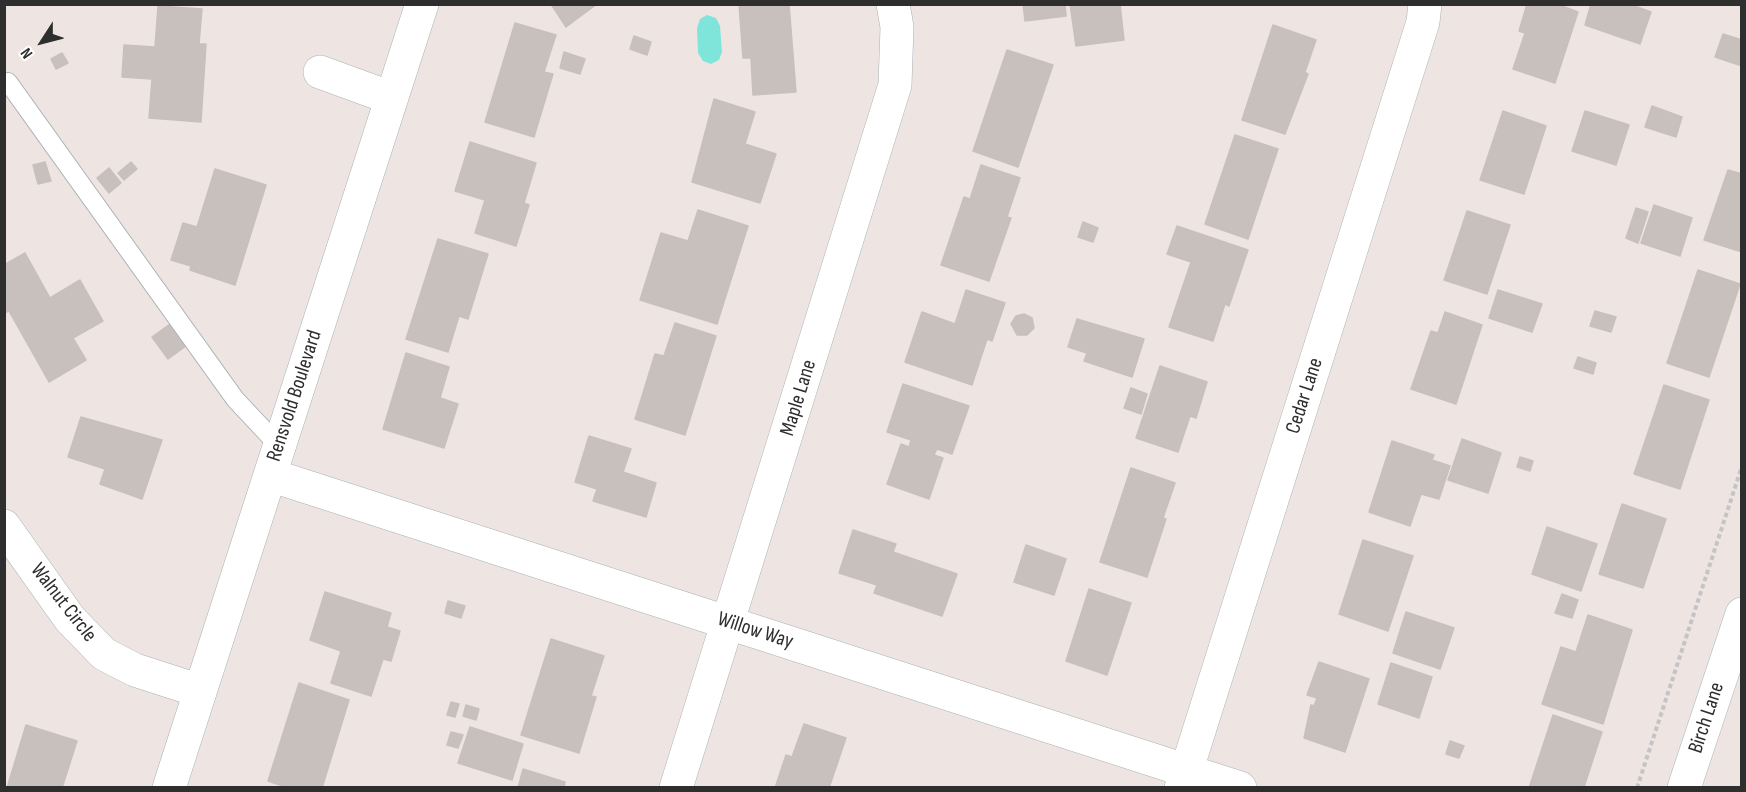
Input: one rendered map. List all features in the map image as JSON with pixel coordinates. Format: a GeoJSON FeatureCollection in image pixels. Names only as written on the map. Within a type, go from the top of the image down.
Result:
{"type":"FeatureCollection","features":[{"type":"Feature","properties":{"kind":"street","name":"Rensvold Boulevard"},"geometry":{"type":"LineString","coordinates":[[169,788],[422,4]]}},
{"type":"Feature","properties":{"kind":"street","name":"Maple Lane"},"geometry":{"type":"LineString","coordinates":[[676,788],[895,85],[897,27],[893,4]]}},
{"type":"Feature","properties":{"kind":"street","name":"Cedar Lane"},"geometry":{"type":"LineString","coordinates":[[1184,779],[1423,22],[1425,4]]}},
{"type":"Feature","properties":{"kind":"street"},"geometry":{"type":"LineString","coordinates":[[320,72],[391,99]]}},
{"type":"Feature","properties":{"kind":"street","name":"Willow Way"},"geometry":{"type":"LineString","coordinates":[[274,460],[729,623],[1184,779],[1240,788]]}},
{"type":"Feature","properties":{"kind":"street","name":"Walnut Circle"},"geometry":{"type":"LineString","coordinates":[[4,526],[69,619],[104,654],[135,670],[200,692]]}},
{"type":"Feature","properties":{"kind":"street","name":"Birch Lane"},"geometry":{"type":"LineString","coordinates":[[1684,788],[1742,614]]}},
{"type":"Feature","properties":{"kind":"lane"},"geometry":{"type":"LineString","coordinates":[[8,82],[235,399],[274,460]]}},
{"type":"Feature","properties":{"kind":"path"},"geometry":{"type":"LineString","coordinates":[[1637,788],[1742,466]]}},
{"type":"Feature","properties":{"kind":"water"},"geometry":{"type":"Polygon","coordinates":[[[707,15],[716,18],[720,26],[722,52],[719,60],[711,64],[703,61],[698,53],[697,28],[700,19],[707,15]]]}},
{"type":"Feature","properties":{"kind":"building"},"geometry":{"type":"Polygon","coordinates":[[[551,4],[597,4],[566,27],[551,4]]]}},
{"type":"Feature","properties":{"kind":"building"},"geometry":{"type":"Polygon","coordinates":[[[739,4],[789,4],[796,92],[753,95],[751,58],[743,58],[739,4]]]}},
{"type":"Feature","properties":{"kind":"building"},"geometry":{"type":"Polygon","coordinates":[[[1023,4],[1065,4],[1066,16],[1025,21],[1023,4]]]}},
{"type":"Feature","properties":{"kind":"building"},"geometry":{"type":"Polygon","coordinates":[[[1070,4],[1120,4],[1124,40],[1076,46],[1070,4]]]}},
{"type":"Feature","properties":{"kind":"building"},"geometry":{"type":"Polygon","coordinates":[[[1527,4],[1557,4],[1578,12],[1555,83],[1513,69],[1525,33],[1519,31],[1527,4]]]}},
{"type":"Feature","properties":{"kind":"building"},"geometry":{"type":"Polygon","coordinates":[[[1591,4],[1629,4],[1651,12],[1640,44],[1585,25],[1591,4]]]}},
{"type":"Feature","properties":{"kind":"building"},"geometry":{"type":"Polygon","coordinates":[[[158,6],[202,9],[199,44],[206,44],[201,122],[149,118],[152,79],[122,77],[124,45],[155,47],[158,6]]]}},
{"type":"Feature","properties":{"kind":"building"},"geometry":{"type":"Polygon","coordinates":[[[515,23],[556,35],[544,72],[553,74],[534,137],[485,122],[515,23]]]}},
{"type":"Feature","properties":{"kind":"building"},"geometry":{"type":"Polygon","coordinates":[[[1273,25],[1316,40],[1305,72],[1308,74],[1285,134],[1242,120],[1273,25]]]}},
{"type":"Feature","properties":{"kind":"building"},"geometry":{"type":"Polygon","coordinates":[[[1723,34],[1742,40],[1742,66],[1715,57],[1723,34]]]}},
{"type":"Feature","properties":{"kind":"building"},"geometry":{"type":"Polygon","coordinates":[[[634,36],[651,42],[647,55],[630,49],[634,36]]]}},
{"type":"Feature","properties":{"kind":"building"},"geometry":{"type":"Polygon","coordinates":[[[1007,50],[1053,65],[1018,167],[973,151],[1007,50]]]}},
{"type":"Feature","properties":{"kind":"building"},"geometry":{"type":"Polygon","coordinates":[[[564,52],[585,59],[580,74],[560,68],[564,52]]]}},
{"type":"Feature","properties":{"kind":"building"},"geometry":{"type":"Polygon","coordinates":[[[62,53],[68,63],[56,69],[51,59],[62,53]]]}},
{"type":"Feature","properties":{"kind":"building"},"geometry":{"type":"Polygon","coordinates":[[[714,99],[755,112],[745,144],[776,154],[760,203],[692,182],[714,99]]]}},
{"type":"Feature","properties":{"kind":"building"},"geometry":{"type":"Polygon","coordinates":[[[1652,106],[1682,117],[1676,137],[1645,127],[1652,106]]]}},
{"type":"Feature","properties":{"kind":"building"},"geometry":{"type":"Polygon","coordinates":[[[1503,111],[1546,126],[1524,194],[1480,180],[1503,111]]]}},
{"type":"Feature","properties":{"kind":"building"},"geometry":{"type":"Polygon","coordinates":[[[1585,111],[1629,125],[1616,165],[1572,151],[1585,111]]]}},
{"type":"Feature","properties":{"kind":"building"},"geometry":{"type":"Polygon","coordinates":[[[1235,135],[1278,149],[1248,239],[1205,224],[1235,135]]]}},
{"type":"Feature","properties":{"kind":"building"},"geometry":{"type":"Polygon","coordinates":[[[470,142],[536,163],[524,203],[529,205],[516,246],[475,233],[485,200],[455,191],[470,142]]]}},
{"type":"Feature","properties":{"kind":"building"},"geometry":{"type":"Polygon","coordinates":[[[45,162],[51,181],[38,184],[33,165],[45,162]]]}},
{"type":"Feature","properties":{"kind":"building"},"geometry":{"type":"Polygon","coordinates":[[[131,162],[137,169],[124,180],[118,173],[131,162]]]}},
{"type":"Feature","properties":{"kind":"building"},"geometry":{"type":"Polygon","coordinates":[[[981,165],[1020,178],[1007,217],[1011,218],[989,281],[941,265],[964,197],[970,199],[981,165]]]}},
{"type":"Feature","properties":{"kind":"building"},"geometry":{"type":"Polygon","coordinates":[[[109,168],[121,183],[109,193],[97,178],[109,168]]]}},
{"type":"Feature","properties":{"kind":"building"},"geometry":{"type":"Polygon","coordinates":[[[215,169],[266,185],[235,285],[190,270],[191,266],[171,260],[183,223],[197,227],[215,169]]]}},
{"type":"Feature","properties":{"kind":"building"},"geometry":{"type":"Polygon","coordinates":[[[1728,170],[1742,174],[1742,252],[1704,240],[1728,170]]]}},
{"type":"Feature","properties":{"kind":"building"},"geometry":{"type":"Polygon","coordinates":[[[1654,205],[1692,218],[1680,256],[1641,243],[1654,205]]]}},
{"type":"Feature","properties":{"kind":"building"},"geometry":{"type":"Polygon","coordinates":[[[1636,208],[1648,212],[1638,243],[1626,238],[1636,208]]]}},
{"type":"Feature","properties":{"kind":"building"},"geometry":{"type":"Polygon","coordinates":[[[698,210],[748,226],[717,324],[640,300],[661,233],[688,241],[698,210]]]}},
{"type":"Feature","properties":{"kind":"building"},"geometry":{"type":"Polygon","coordinates":[[[1467,211],[1510,225],[1487,294],[1444,280],[1467,211]]]}},
{"type":"Feature","properties":{"kind":"building"},"geometry":{"type":"Polygon","coordinates":[[[1083,222],[1098,228],[1093,242],[1078,237],[1083,222]]]}},
{"type":"Feature","properties":{"kind":"building"},"geometry":{"type":"Polygon","coordinates":[[[1177,226],[1248,250],[1229,306],[1225,304],[1213,341],[1169,327],[1191,262],[1167,254],[1177,226]]]}},
{"type":"Feature","properties":{"kind":"building"},"geometry":{"type":"Polygon","coordinates":[[[438,239],[488,254],[468,319],[459,316],[448,352],[406,339],[438,239]]]}},
{"type":"Feature","properties":{"kind":"building"},"geometry":{"type":"Polygon","coordinates":[[[25,253],[50,298],[80,280],[103,321],[73,338],[86,360],[49,382],[9,311],[4,313],[4,265],[25,253]]]}},
{"type":"Feature","properties":{"kind":"building"},"geometry":{"type":"Polygon","coordinates":[[[1698,270],[1740,284],[1709,377],[1667,363],[1698,270]]]}},
{"type":"Feature","properties":{"kind":"building"},"geometry":{"type":"Polygon","coordinates":[[[966,290],[1005,303],[992,341],[987,339],[972,385],[905,362],[922,312],[955,324],[966,290]]]}},
{"type":"Feature","properties":{"kind":"building"},"geometry":{"type":"Polygon","coordinates":[[[1498,290],[1542,304],[1532,332],[1489,318],[1498,290]]]}},
{"type":"Feature","properties":{"kind":"building"},"geometry":{"type":"Polygon","coordinates":[[[1595,311],[1616,317],[1611,332],[1590,326],[1595,311]]]}},
{"type":"Feature","properties":{"kind":"building"},"geometry":{"type":"Polygon","coordinates":[[[1445,312],[1482,325],[1456,404],[1411,389],[1431,331],[1438,333],[1445,312]]]}},
{"type":"Feature","properties":{"kind":"building"},"geometry":{"type":"Polygon","coordinates":[[[1024,314],[1032,318],[1034,328],[1027,335],[1017,335],[1011,324],[1016,316],[1024,314]]]}},
{"type":"Feature","properties":{"kind":"building"},"geometry":{"type":"Polygon","coordinates":[[[1077,319],[1144,339],[1132,377],[1084,361],[1087,353],[1068,347],[1077,319]]]}},
{"type":"Feature","properties":{"kind":"building"},"geometry":{"type":"Polygon","coordinates":[[[675,323],[716,336],[685,435],[635,419],[655,354],[664,356],[675,323]]]}},
{"type":"Feature","properties":{"kind":"building"},"geometry":{"type":"Polygon","coordinates":[[[170,324],[186,346],[168,359],[152,337],[170,324]]]}},
{"type":"Feature","properties":{"kind":"building"},"geometry":{"type":"Polygon","coordinates":[[[406,353],[449,367],[440,398],[458,404],[444,448],[383,429],[406,353]]]}},
{"type":"Feature","properties":{"kind":"building"},"geometry":{"type":"Polygon","coordinates":[[[1578,357],[1596,363],[1593,374],[1574,368],[1578,357]]]}},
{"type":"Feature","properties":{"kind":"building"},"geometry":{"type":"Polygon","coordinates":[[[1160,366],[1207,382],[1196,418],[1190,416],[1178,452],[1136,438],[1160,366]]]}},
{"type":"Feature","properties":{"kind":"building"},"geometry":{"type":"Polygon","coordinates":[[[903,384],[969,406],[952,454],[937,449],[934,455],[943,458],[929,499],[887,484],[901,444],[909,447],[911,440],[887,432],[903,384]]]}},
{"type":"Feature","properties":{"kind":"building"},"geometry":{"type":"Polygon","coordinates":[[[1664,385],[1709,400],[1680,489],[1634,474],[1664,385]]]}},
{"type":"Feature","properties":{"kind":"building"},"geometry":{"type":"Polygon","coordinates":[[[1131,388],[1147,394],[1141,414],[1124,408],[1131,388]]]}},
{"type":"Feature","properties":{"kind":"building"},"geometry":{"type":"Polygon","coordinates":[[[81,417],[162,440],[142,499],[100,484],[105,469],[68,457],[81,417]]]}},
{"type":"Feature","properties":{"kind":"building"},"geometry":{"type":"Polygon","coordinates":[[[589,436],[631,449],[623,472],[656,483],[646,517],[593,501],[597,489],[575,482],[589,436]]]}},
{"type":"Feature","properties":{"kind":"building"},"geometry":{"type":"Polygon","coordinates":[[[1462,439],[1501,453],[1488,493],[1448,480],[1462,439]]]}},
{"type":"Feature","properties":{"kind":"building"},"geometry":{"type":"Polygon","coordinates":[[[1392,441],[1434,455],[1432,460],[1450,466],[1439,499],[1421,494],[1410,526],[1369,512],[1392,441]]]}},
{"type":"Feature","properties":{"kind":"building"},"geometry":{"type":"Polygon","coordinates":[[[1520,457],[1533,461],[1530,471],[1517,467],[1520,457]]]}},
{"type":"Feature","properties":{"kind":"building"},"geometry":{"type":"Polygon","coordinates":[[[1131,468],[1175,483],[1147,577],[1100,562],[1131,468]]]}},
{"type":"Feature","properties":{"kind":"building"},"geometry":{"type":"Polygon","coordinates":[[[1622,504],[1666,519],[1643,588],[1599,574],[1622,504]]]}},
{"type":"Feature","properties":{"kind":"building"},"geometry":{"type":"Polygon","coordinates":[[[1547,527],[1597,544],[1581,591],[1532,574],[1547,527]]]}},
{"type":"Feature","properties":{"kind":"building"},"geometry":{"type":"Polygon","coordinates":[[[853,530],[896,544],[893,552],[957,574],[942,616],[874,593],[877,585],[839,573],[853,530]]]}},
{"type":"Feature","properties":{"kind":"building"},"geometry":{"type":"Polygon","coordinates":[[[1363,540],[1413,556],[1388,631],[1339,614],[1363,540]]]}},
{"type":"Feature","properties":{"kind":"building"},"geometry":{"type":"Polygon","coordinates":[[[1026,545],[1066,559],[1054,595],[1014,582],[1026,545]]]}},
{"type":"Feature","properties":{"kind":"building"},"geometry":{"type":"Polygon","coordinates":[[[1089,589],[1131,603],[1107,675],[1066,661],[1089,589]]]}},
{"type":"Feature","properties":{"kind":"building"},"geometry":{"type":"Polygon","coordinates":[[[325,592],[391,613],[387,627],[400,631],[391,661],[383,659],[371,696],[331,683],[341,651],[310,640],[325,592]]]}},
{"type":"Feature","properties":{"kind":"building"},"geometry":{"type":"Polygon","coordinates":[[[1562,594],[1578,600],[1572,618],[1555,613],[1562,594]]]}},
{"type":"Feature","properties":{"kind":"building"},"geometry":{"type":"Polygon","coordinates":[[[448,601],[465,606],[461,618],[445,613],[448,601]]]}},
{"type":"Feature","properties":{"kind":"building"},"geometry":{"type":"Polygon","coordinates":[[[1406,612],[1454,628],[1440,669],[1393,653],[1406,612]]]}},
{"type":"Feature","properties":{"kind":"building"},"geometry":{"type":"Polygon","coordinates":[[[1588,615],[1632,630],[1603,724],[1542,704],[1561,647],[1576,652],[1588,615]]]}},
{"type":"Feature","properties":{"kind":"building"},"geometry":{"type":"Polygon","coordinates":[[[551,639],[604,656],[591,696],[596,697],[579,753],[521,735],[551,639]]]}},
{"type":"Feature","properties":{"kind":"building"},"geometry":{"type":"Polygon","coordinates":[[[1319,662],[1369,679],[1345,752],[1304,738],[1311,705],[1314,706],[1317,698],[1307,695],[1319,662]]]}},
{"type":"Feature","properties":{"kind":"building"},"geometry":{"type":"Polygon","coordinates":[[[1391,663],[1432,677],[1419,718],[1378,704],[1391,663]]]}},
{"type":"Feature","properties":{"kind":"building"},"geometry":{"type":"Polygon","coordinates":[[[299,683],[349,700],[322,788],[288,788],[268,781],[299,683]]]}},
{"type":"Feature","properties":{"kind":"building"},"geometry":{"type":"Polygon","coordinates":[[[451,702],[459,704],[455,717],[447,715],[451,702]]]}},
{"type":"Feature","properties":{"kind":"building"},"geometry":{"type":"Polygon","coordinates":[[[466,705],[479,709],[476,720],[463,716],[466,705]]]}},
{"type":"Feature","properties":{"kind":"building"},"geometry":{"type":"Polygon","coordinates":[[[1553,715],[1602,732],[1584,787],[1577,785],[1576,788],[1529,788],[1553,715]]]}},
{"type":"Feature","properties":{"kind":"building"},"geometry":{"type":"Polygon","coordinates":[[[804,724],[846,738],[829,788],[775,788],[786,755],[792,757],[804,724]]]}},
{"type":"Feature","properties":{"kind":"building"},"geometry":{"type":"Polygon","coordinates":[[[26,725],[77,741],[62,788],[7,788],[26,725]]]}},
{"type":"Feature","properties":{"kind":"building"},"geometry":{"type":"Polygon","coordinates":[[[470,727],[523,744],[512,780],[458,763],[470,727]]]}},
{"type":"Feature","properties":{"kind":"building"},"geometry":{"type":"Polygon","coordinates":[[[451,732],[463,735],[458,748],[447,745],[451,732]]]}},
{"type":"Feature","properties":{"kind":"building"},"geometry":{"type":"Polygon","coordinates":[[[1450,741],[1464,746],[1459,758],[1446,754],[1450,741]]]}},
{"type":"Feature","properties":{"kind":"building"},"geometry":{"type":"Polygon","coordinates":[[[523,769],[565,782],[564,788],[518,788],[523,769]]]}}]}
